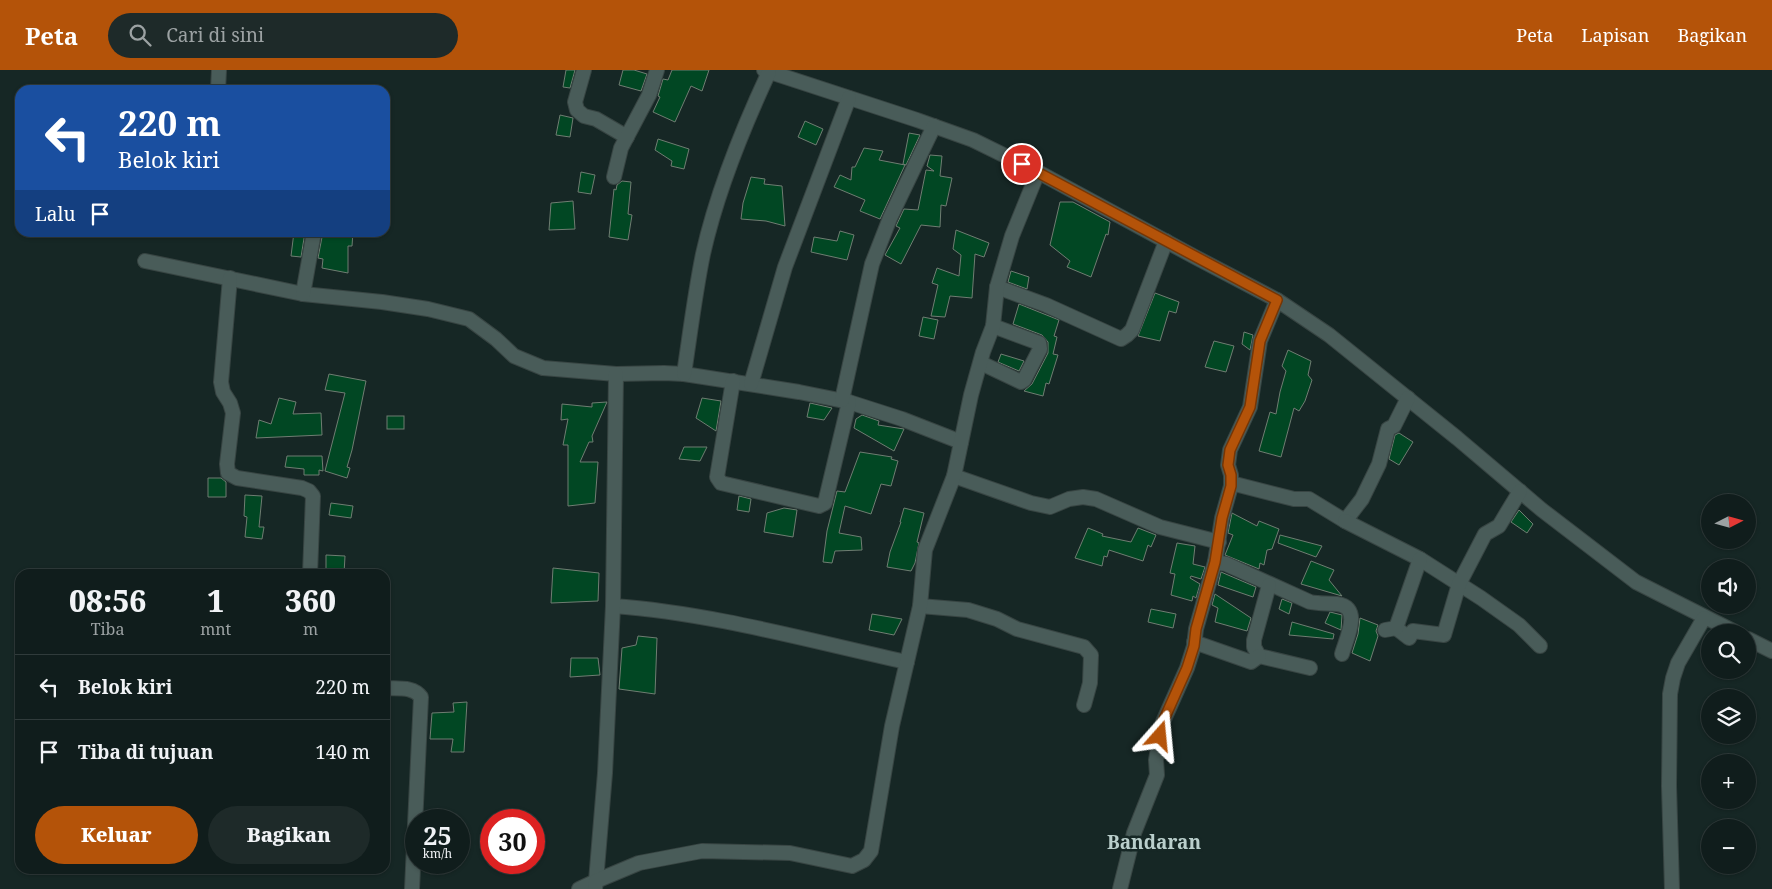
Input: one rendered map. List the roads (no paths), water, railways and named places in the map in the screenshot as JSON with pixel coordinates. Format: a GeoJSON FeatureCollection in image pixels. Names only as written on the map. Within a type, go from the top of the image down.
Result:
{"type":"FeatureCollection","features":[{"type":"Feature","properties":{"kind":"street"},"geometry":{"type":"LineString","coordinates":[[218,85],[219,70]]}},
{"type":"Feature","properties":{"kind":"street"},"geometry":{"type":"LineString","coordinates":[[584,70],[575,102],[577,110],[584,116],[596,119],[627,137]]}},
{"type":"Feature","properties":{"kind":"street"},"geometry":{"type":"LineString","coordinates":[[614,177],[621,148],[649,95],[657,70]]}},
{"type":"Feature","properties":{"kind":"street"},"geometry":{"type":"LineString","coordinates":[[684,374],[703,254],[728,170],[766,71],[973,140],[1038,172],[1277,300],[1329,335],[1542,510],[1636,582],[1717,624]]}},
{"type":"Feature","properties":{"kind":"street"},"geometry":{"type":"LineString","coordinates":[[751,384],[785,267],[850,98]]}},
{"type":"Feature","properties":{"kind":"street"},"geometry":{"type":"LineString","coordinates":[[733,381],[718,480],[722,483],[819,506],[825,503],[872,264],[890,218],[934,126]]}},
{"type":"Feature","properties":{"kind":"street"},"geometry":{"type":"LineString","coordinates":[[579,889],[596,885],[639,863],[702,851],[790,853],[852,866],[864,860],[871,851],[892,726],[920,606],[925,550],[954,476],[972,395],[993,326],[997,287],[1012,236],[1038,172]]}},
{"type":"Feature","properties":{"kind":"street"},"geometry":{"type":"LineString","coordinates":[[304,294],[313,237]]}},
{"type":"Feature","properties":{"kind":"street"},"geometry":{"type":"LineString","coordinates":[[997,287],[1046,305],[1121,338],[1132,330],[1166,241]]}},
{"type":"Feature","properties":{"kind":"street"},"geometry":{"type":"LineString","coordinates":[[145,261],[304,294],[382,302],[428,309],[469,319],[496,339],[514,356],[543,368],[616,374],[664,372],[751,384],[845,401],[902,419],[961,442]]}},
{"type":"Feature","properties":{"kind":"street"},"geometry":{"type":"LineString","coordinates":[[230,278],[221,382],[223,392],[230,403],[233,413],[227,464],[228,473],[237,478],[302,488],[309,491],[313,496],[310,569]]}},
{"type":"Feature","properties":{"kind":"street"},"geometry":{"type":"LineString","coordinates":[[1120,889],[1134,833],[1157,775],[1156,760],[1162,724],[1187,668],[1194,642],[1215,562],[1222,518],[1231,483],[1228,465],[1230,450],[1250,407],[1260,341],[1277,300]]}},
{"type":"Feature","properties":{"kind":"street"},"geometry":{"type":"LineString","coordinates":[[981,363],[1021,382],[1024,380],[1040,349],[1040,343],[993,326]]}},
{"type":"Feature","properties":{"kind":"street"},"geometry":{"type":"LineString","coordinates":[[596,885],[605,773],[613,606],[616,374]]}},
{"type":"Feature","properties":{"kind":"street"},"geometry":{"type":"LineString","coordinates":[[1345,521],[1362,499],[1379,464],[1388,429],[1394,426],[1408,398]]}},
{"type":"Feature","properties":{"kind":"street"},"geometry":{"type":"LineString","coordinates":[[954,476],[1031,503],[1050,507],[1069,499],[1083,497],[1096,499],[1160,527],[1219,542]]}},
{"type":"Feature","properties":{"kind":"street"},"geometry":{"type":"LineString","coordinates":[[1231,483],[1294,499],[1308,499],[1345,521],[1420,559],[1519,625],[1540,646]]}},
{"type":"Feature","properties":{"kind":"street"},"geometry":{"type":"LineString","coordinates":[[1420,559],[1390,629],[1409,638],[1413,631],[1444,635],[1459,584],[1485,534],[1498,526],[1520,491]]}},
{"type":"Feature","properties":{"kind":"street"},"geometry":{"type":"LineString","coordinates":[[1215,562],[1226,564],[1310,602],[1338,604],[1349,610],[1352,614],[1352,620],[1342,654]]}},
{"type":"Feature","properties":{"kind":"street"},"geometry":{"type":"LineString","coordinates":[[1269,585],[1254,640],[1254,647],[1259,656],[1310,668]]}},
{"type":"Feature","properties":{"kind":"street"},"geometry":{"type":"LineString","coordinates":[[613,606],[650,609],[763,629],[907,662]]}},
{"type":"Feature","properties":{"kind":"street"},"geometry":{"type":"LineString","coordinates":[[920,606],[968,610],[997,619],[1017,629],[1084,647],[1090,655],[1090,683],[1084,705]]}},
{"type":"Feature","properties":{"kind":"street"},"geometry":{"type":"LineString","coordinates":[[1672,889],[1669,786],[1670,694],[1678,663],[1704,618]]}},
{"type":"Feature","properties":{"kind":"street"},"geometry":{"type":"LineString","coordinates":[[1194,642],[1251,662],[1259,656]]}},
{"type":"Feature","properties":{"kind":"street"},"geometry":{"type":"LineString","coordinates":[[1756,643],[1772,651]]}},
{"type":"Feature","properties":{"kind":"street"},"geometry":{"type":"LineString","coordinates":[[390,688],[410,689],[417,692],[421,697],[412,889]]}},
{"type":"Feature","properties":{"kind":"district","name":"Bandaran"},"geometry":{"type":"Point","coordinates":[1154,842]}}]}
